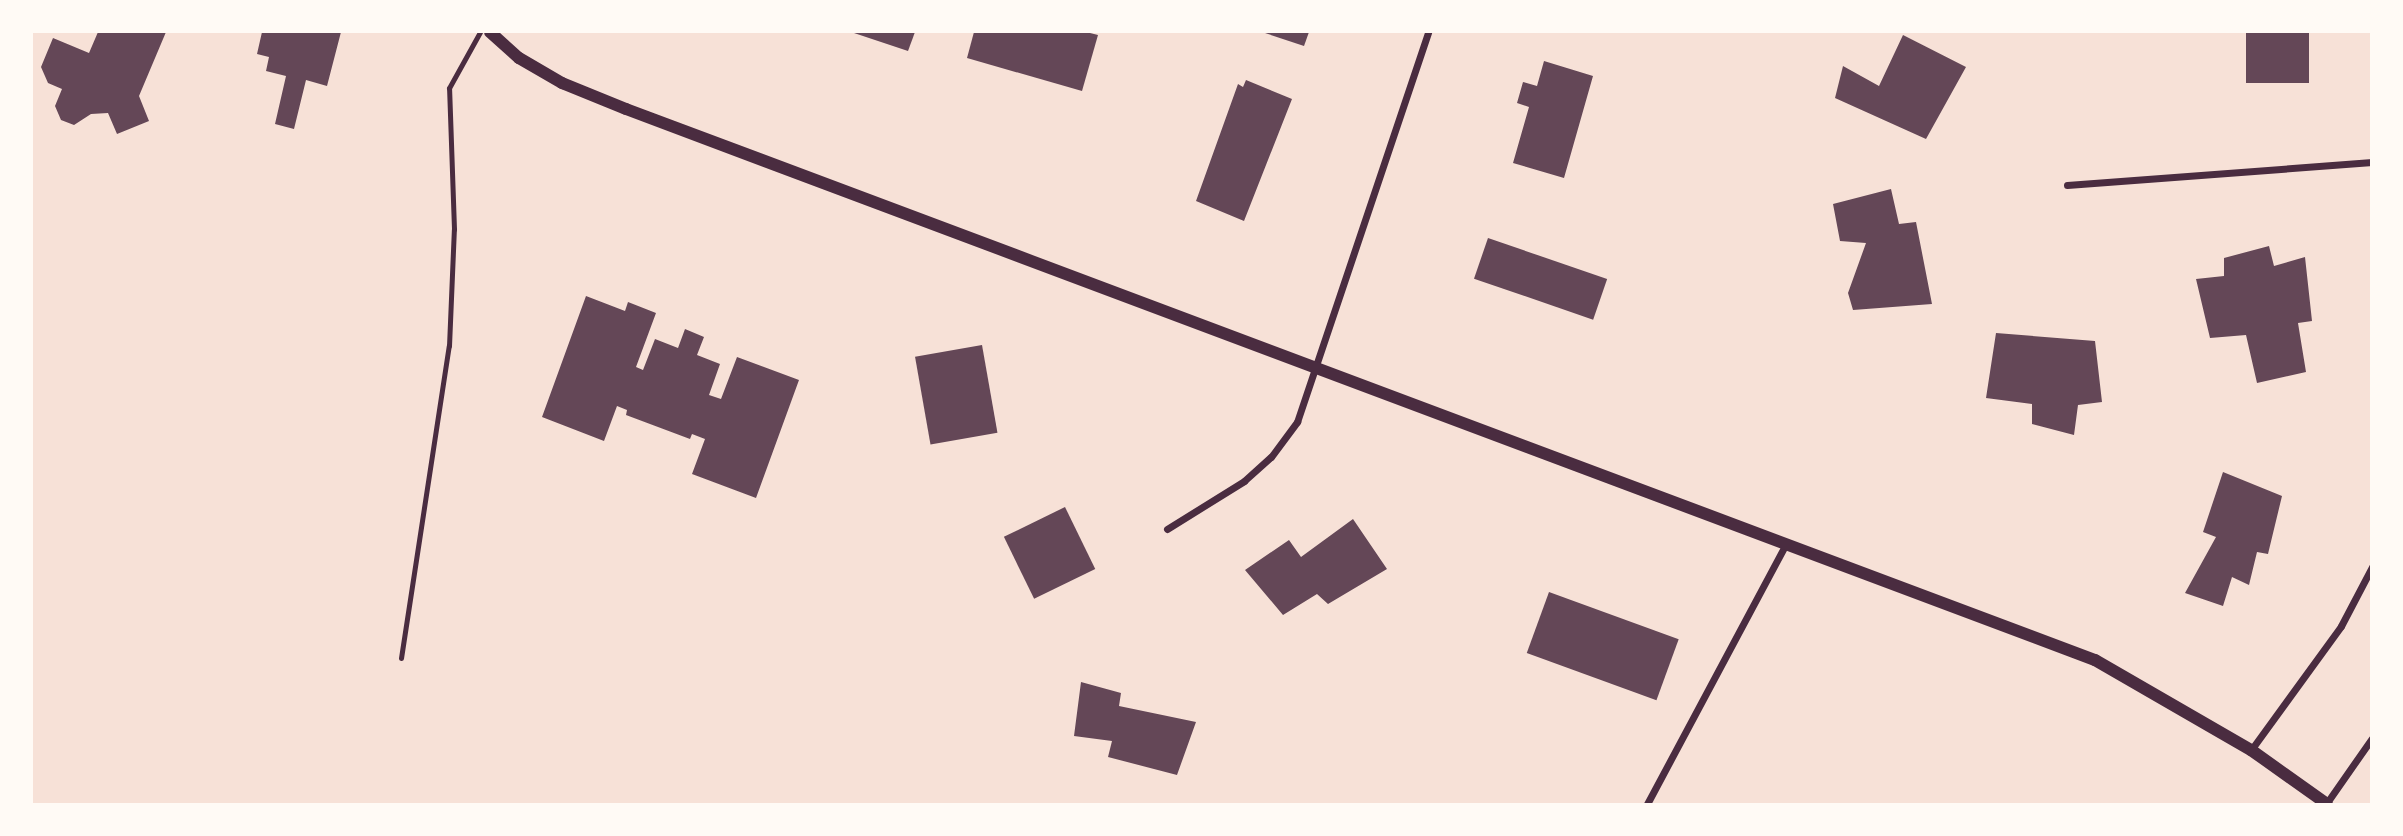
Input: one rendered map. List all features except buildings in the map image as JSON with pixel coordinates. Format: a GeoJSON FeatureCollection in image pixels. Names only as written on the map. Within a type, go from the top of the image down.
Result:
{"type":"FeatureCollection","features":[{"type":"Feature","properties":{"kind":"street"},"geometry":{"type":"LineString","coordinates":[[491,32],[519,58],[592,96],[1315,371],[2095,660],[2251,750],[2326,804],[2371,738]]}},
{"type":"Feature","properties":{"kind":"street"},"geometry":{"type":"LineString","coordinates":[[1167,529],[1244,481],[1271,457],[1297,422],[1428,32]]}},
{"type":"Feature","properties":{"kind":"street"},"geometry":{"type":"LineString","coordinates":[[2067,185],[2371,162]]}},
{"type":"Feature","properties":{"kind":"street"},"geometry":{"type":"LineString","coordinates":[[1647,804],[1784,546]]}},
{"type":"Feature","properties":{"kind":"street"},"geometry":{"type":"LineString","coordinates":[[2251,750],[2341,626],[2371,567]]}},
{"type":"Feature","properties":{"kind":"lane"},"geometry":{"type":"LineString","coordinates":[[401,658],[449,346],[454,229],[449,88],[480,32]]}}]}
